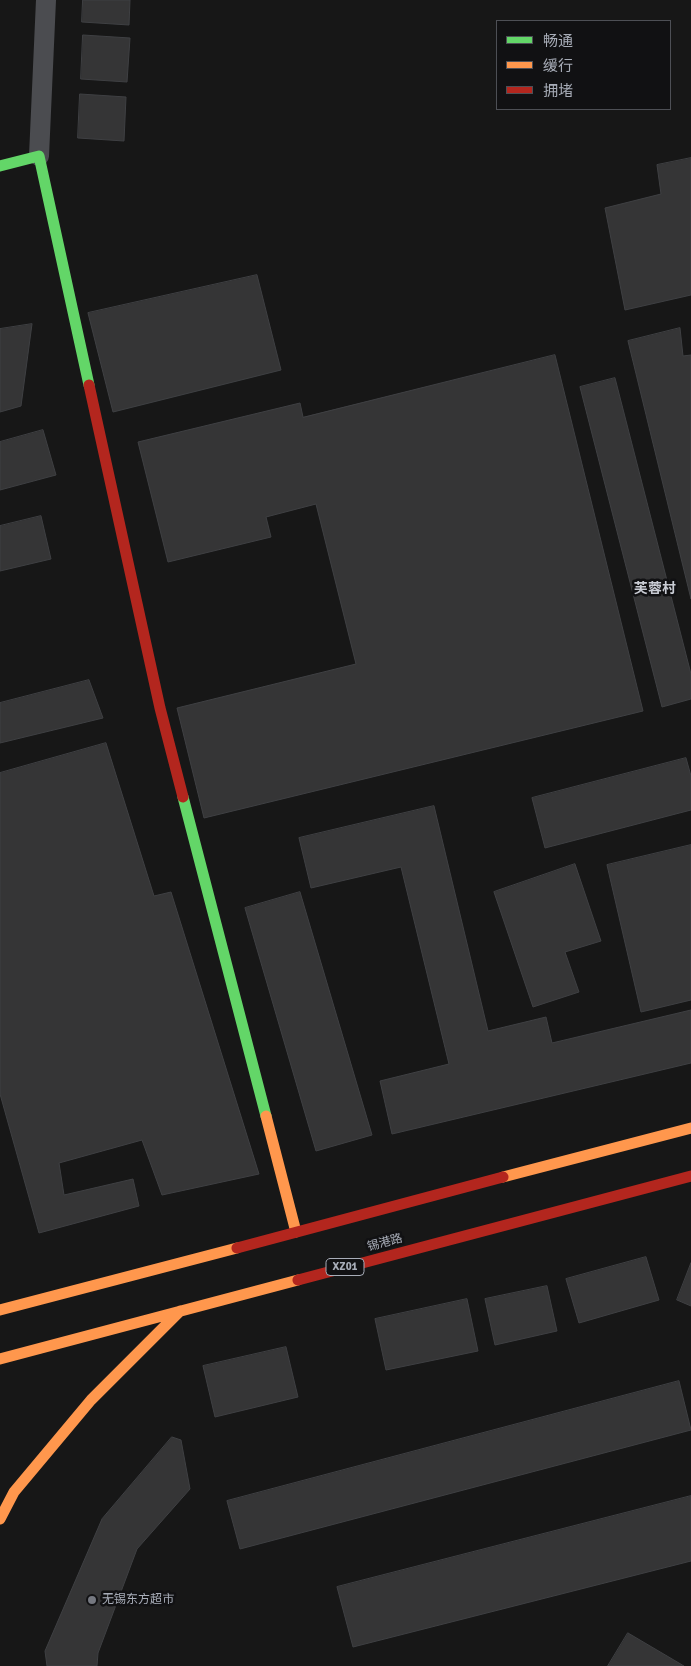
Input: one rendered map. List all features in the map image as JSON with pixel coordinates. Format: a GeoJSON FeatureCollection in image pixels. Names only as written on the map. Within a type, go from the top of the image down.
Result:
{"type":"FeatureCollection","features":[{"type":"Feature","properties":{"kind":"main road"},"geometry":{"type":"LineString","coordinates":[[0,166],[39,156],[160,708],[296,1232]]}},
{"type":"Feature","properties":{"kind":"main road"},"geometry":{"type":"LineString","coordinates":[[0,1310],[691,1128]]}},
{"type":"Feature","properties":{"kind":"main road","name":"锡港路"},"geometry":{"type":"LineString","coordinates":[[0,1359],[691,1176]]}},
{"type":"Feature","properties":{"kind":"main road"},"geometry":{"type":"LineString","coordinates":[[0,1519],[14,1492],[91,1400],[180,1311]]}},
{"type":"Feature","properties":{"kind":"street"},"geometry":{"type":"LineString","coordinates":[[39,156],[46,0]]}},
{"type":"Feature","properties":{"kind":"building"},"geometry":{"type":"Polygon","coordinates":[[[83,0],[130,0],[129,25],[82,22],[83,0]]]}},
{"type":"Feature","properties":{"kind":"building"},"geometry":{"type":"Polygon","coordinates":[[[83,35],[130,38],[127,82],[81,79],[83,35]]]}},
{"type":"Feature","properties":{"kind":"building"},"geometry":{"type":"Polygon","coordinates":[[[80,94],[126,97],[124,141],[78,138],[80,94]]]}},
{"type":"Feature","properties":{"kind":"building"},"geometry":{"type":"Polygon","coordinates":[[[691,158],[691,295],[625,310],[605,208],[661,194],[657,165],[691,158]]]}},
{"type":"Feature","properties":{"kind":"building"},"geometry":{"type":"Polygon","coordinates":[[[257,275],[281,370],[113,412],[88,313],[257,275]]]}},
{"type":"Feature","properties":{"kind":"building"},"geometry":{"type":"Polygon","coordinates":[[[32,324],[21,406],[0,412],[0,329],[32,324]]]}},
{"type":"Feature","properties":{"kind":"building"},"geometry":{"type":"Polygon","coordinates":[[[680,328],[683,356],[691,355],[691,599],[628,341],[680,328]]]}},
{"type":"Feature","properties":{"kind":"building"},"geometry":{"type":"Polygon","coordinates":[[[555,355],[643,711],[204,818],[177,708],[356,664],[316,504],[266,517],[271,537],[168,562],[138,442],[300,403],[303,417],[555,355]]]}},
{"type":"Feature","properties":{"kind":"building"},"geometry":{"type":"Polygon","coordinates":[[[615,378],[691,674],[691,699],[662,707],[580,387],[615,378]]]}},
{"type":"Feature","properties":{"kind":"building"},"geometry":{"type":"Polygon","coordinates":[[[43,430],[56,475],[0,490],[0,442],[43,430]]]}},
{"type":"Feature","properties":{"kind":"building"},"geometry":{"type":"Polygon","coordinates":[[[41,516],[51,559],[0,571],[0,526],[41,516]]]}},
{"type":"Feature","properties":{"kind":"building"},"geometry":{"type":"Polygon","coordinates":[[[89,680],[103,718],[0,743],[0,703],[89,680]]]}},
{"type":"Feature","properties":{"kind":"building"},"geometry":{"type":"Polygon","coordinates":[[[106,743],[154,896],[171,892],[259,1174],[162,1195],[142,1140],[59,1163],[64,1195],[133,1179],[139,1206],[39,1233],[0,1094],[0,773],[106,743]]]}},
{"type":"Feature","properties":{"kind":"building"},"geometry":{"type":"Polygon","coordinates":[[[686,758],[691,776],[691,810],[545,848],[532,798],[686,758]]]}},
{"type":"Feature","properties":{"kind":"building"},"geometry":{"type":"Polygon","coordinates":[[[434,806],[488,1031],[546,1017],[552,1043],[691,1010],[691,1063],[392,1134],[380,1081],[449,1064],[401,867],[311,888],[299,838],[434,806]]]}},
{"type":"Feature","properties":{"kind":"building"},"geometry":{"type":"Polygon","coordinates":[[[691,845],[691,1000],[641,1012],[607,865],[691,845]]]}},
{"type":"Feature","properties":{"kind":"building"},"geometry":{"type":"Polygon","coordinates":[[[575,864],[601,941],[565,952],[579,992],[533,1007],[494,892],[575,864]]]}},
{"type":"Feature","properties":{"kind":"building"},"geometry":{"type":"Polygon","coordinates":[[[300,892],[372,1135],[316,1151],[245,908],[300,892]]]}},
{"type":"Feature","properties":{"kind":"building"},"geometry":{"type":"Polygon","coordinates":[[[646,1257],[659,1300],[579,1323],[566,1279],[646,1257]]]}},
{"type":"Feature","properties":{"kind":"building"},"geometry":{"type":"Polygon","coordinates":[[[691,1263],[691,1306],[677,1300],[691,1263]]]}},
{"type":"Feature","properties":{"kind":"building"},"geometry":{"type":"Polygon","coordinates":[[[547,1286],[557,1331],[495,1345],[485,1299],[547,1286]]]}},
{"type":"Feature","properties":{"kind":"building"},"geometry":{"type":"Polygon","coordinates":[[[467,1299],[478,1351],[386,1370],[375,1319],[467,1299]]]}},
{"type":"Feature","properties":{"kind":"building"},"geometry":{"type":"Polygon","coordinates":[[[286,1347],[298,1397],[215,1417],[203,1366],[286,1347]]]}},
{"type":"Feature","properties":{"kind":"building"},"geometry":{"type":"Polygon","coordinates":[[[679,1381],[691,1430],[240,1549],[227,1501],[679,1381]]]}},
{"type":"Feature","properties":{"kind":"building","name":"无锡东方超市"},"geometry":{"type":"Polygon","coordinates":[[[172,1437],[181,1440],[190,1489],[137,1549],[98,1653],[97,1666],[47,1666],[45,1651],[102,1519],[172,1437]]]}},
{"type":"Feature","properties":{"kind":"building"},"geometry":{"type":"Polygon","coordinates":[[[691,1496],[691,1561],[353,1647],[337,1587],[691,1496]]]}},
{"type":"Feature","properties":{"kind":"building"},"geometry":{"type":"Polygon","coordinates":[[[628,1633],[684,1666],[608,1666],[628,1633]]]}},
{"type":"Feature","properties":{"kind":"traffic: fast"},"geometry":{"type":"LineString","coordinates":[[0,166],[39,156],[89,385]]}},
{"type":"Feature","properties":{"kind":"traffic: fast"},"geometry":{"type":"LineString","coordinates":[[183,797],[266,1116]]}},
{"type":"Feature","properties":{"kind":"traffic: slow"},"geometry":{"type":"LineString","coordinates":[[266,1116],[296,1232]]}},
{"type":"Feature","properties":{"kind":"traffic: slow"},"geometry":{"type":"LineString","coordinates":[[503,1177],[691,1128]]}},
{"type":"Feature","properties":{"kind":"traffic: slow"},"geometry":{"type":"LineString","coordinates":[[0,1310],[237,1248]]}},
{"type":"Feature","properties":{"kind":"traffic: slow"},"geometry":{"type":"LineString","coordinates":[[0,1359],[298,1280]]}},
{"type":"Feature","properties":{"kind":"traffic: slow"},"geometry":{"type":"LineString","coordinates":[[0,1519],[14,1492],[91,1400],[180,1311]]}},
{"type":"Feature","properties":{"kind":"traffic: jam"},"geometry":{"type":"LineString","coordinates":[[89,385],[160,708],[183,797]]}},
{"type":"Feature","properties":{"kind":"traffic: jam"},"geometry":{"type":"LineString","coordinates":[[298,1280],[691,1176]]}},
{"type":"Feature","properties":{"kind":"traffic: jam"},"geometry":{"type":"LineString","coordinates":[[237,1248],[503,1177]]}},
{"type":"Feature","properties":{"kind":"place","name":"无锡东方超市"},"geometry":{"type":"Point","coordinates":[92,1600]}},
{"type":"Feature","properties":{"kind":"district","name":"芙蓉村"},"geometry":{"type":"Point","coordinates":[655,589]}}]}
